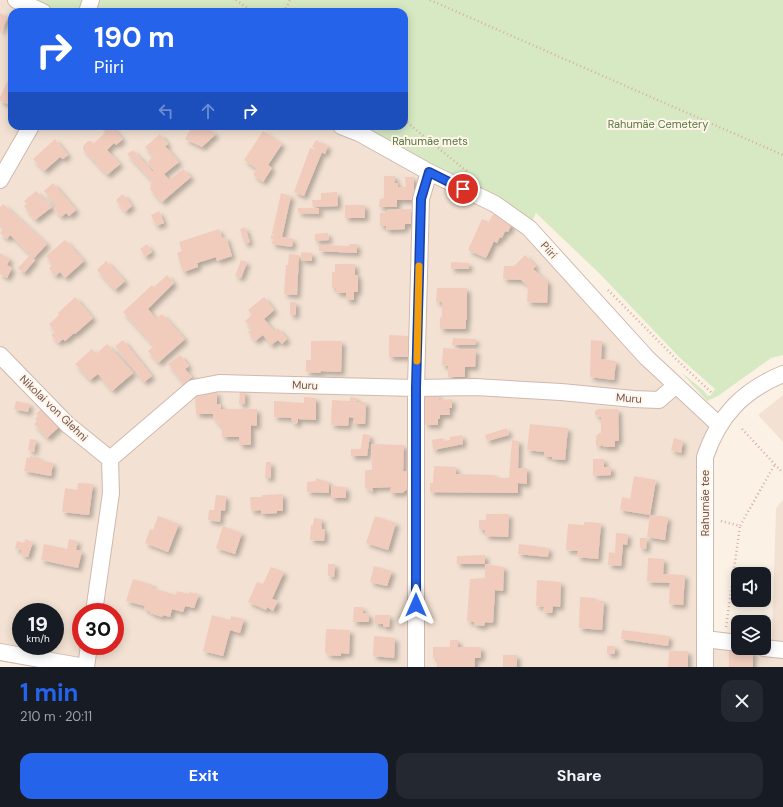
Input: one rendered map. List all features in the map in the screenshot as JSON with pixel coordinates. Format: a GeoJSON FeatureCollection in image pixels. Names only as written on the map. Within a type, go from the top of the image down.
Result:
{"type":"FeatureCollection","features":[{"type":"Feature","properties":{"kind":"street"},"geometry":{"type":"LineString","coordinates":[[16,0],[34,8]]}},
{"type":"Feature","properties":{"kind":"street"},"geometry":{"type":"LineString","coordinates":[[0,180],[29,130]]}},
{"type":"Feature","properties":{"kind":"street","name":"Piiri"},"geometry":{"type":"LineString","coordinates":[[351,130],[429,172],[495,204],[529,228],[647,358],[719,425]]}},
{"type":"Feature","properties":{"kind":"street"},"geometry":{"type":"LineString","coordinates":[[416,667],[416,388],[421,199],[429,172]]}},
{"type":"Feature","properties":{"kind":"street","name":"Nikolai von Glehni"},"geometry":{"type":"LineString","coordinates":[[0,355],[68,425],[110,459]]}},
{"type":"Feature","properties":{"kind":"street","name":"Rahumäe tee"},"geometry":{"type":"LineString","coordinates":[[705,667],[705,457],[711,439],[719,425],[739,400],[766,381],[783,374]]}},
{"type":"Feature","properties":{"kind":"street","name":"Muru"},"geometry":{"type":"LineString","coordinates":[[110,459],[193,388],[219,383],[416,388],[475,387],[659,400],[676,385]]}},
{"type":"Feature","properties":{"kind":"street"},"geometry":{"type":"LineString","coordinates":[[95,603],[111,493],[110,459]]}},
{"type":"Feature","properties":{"kind":"street"},"geometry":{"type":"LineString","coordinates":[[705,639],[731,642]]}},
{"type":"Feature","properties":{"kind":"street"},"geometry":{"type":"LineString","coordinates":[[771,649],[783,650]]}},
{"type":"Feature","properties":{"kind":"street"},"geometry":{"type":"LineString","coordinates":[[0,652],[85,667],[87,655]]}},
{"type":"Feature","properties":{"kind":"path"},"geometry":{"type":"LineString","coordinates":[[236,0],[247,8]]}},
{"type":"Feature","properties":{"kind":"path"},"geometry":{"type":"LineString","coordinates":[[430,0],[783,155]]}},
{"type":"Feature","properties":{"kind":"path"},"geometry":{"type":"LineString","coordinates":[[676,359],[713,394]]}},
{"type":"Feature","properties":{"kind":"path"},"geometry":{"type":"LineString","coordinates":[[742,429],[783,473]]}},
{"type":"Feature","properties":{"kind":"path"},"geometry":{"type":"LineString","coordinates":[[733,615],[740,526],[775,464]]}},
{"type":"Feature","properties":{"kind":"path"},"geometry":{"type":"LineString","coordinates":[[715,520],[740,526]]}},
{"type":"Feature","properties":{"kind":"shaded area"},"geometry":{"type":"Polygon","coordinates":[[[0,0],[16,0],[34,8],[8,8],[8,130],[349,130],[495,204],[719,425],[711,439],[705,639],[731,646],[731,655],[771,655],[776,508],[783,500],[783,667],[85,667],[17,655],[64,655],[64,603],[12,603],[12,654],[0,652],[0,0]]]}},
{"type":"Feature","properties":{"kind":"shaded area"},"geometry":{"type":"Polygon","coordinates":[[[783,395],[783,442],[758,415],[783,395]]]}},
{"type":"Feature","properties":{"kind":"green space","name":"Rahumäe Cemetery"},"geometry":{"type":"Polygon","coordinates":[[[16,0],[783,0],[783,355],[771,358],[718,396],[707,401],[681,372],[707,395],[710,396],[715,389],[680,358],[600,274],[536,213],[529,228],[348,130],[408,130],[408,8],[34,8],[16,0]]]}},
{"type":"Feature","properties":{"kind":"building"},"geometry":{"type":"Polygon","coordinates":[[[0,13],[8,17],[0,34],[0,13]]]}},
{"type":"Feature","properties":{"kind":"building"},"geometry":{"type":"Polygon","coordinates":[[[8,80],[8,104],[0,101],[0,97],[8,80]]]}},
{"type":"Feature","properties":{"kind":"building"},"geometry":{"type":"Polygon","coordinates":[[[104,130],[115,130],[123,139],[116,145],[114,143],[107,150],[120,164],[107,175],[83,149],[83,146],[88,141],[91,141],[93,144],[105,133],[104,130]]]}},
{"type":"Feature","properties":{"kind":"building"},"geometry":{"type":"Polygon","coordinates":[[[190,130],[210,130],[216,134],[202,147],[185,139],[190,130]]]}},
{"type":"Feature","properties":{"kind":"building"},"geometry":{"type":"Polygon","coordinates":[[[263,131],[282,144],[268,165],[272,168],[263,182],[253,175],[257,169],[244,160],[263,131]]]}},
{"type":"Feature","properties":{"kind":"building"},"geometry":{"type":"Polygon","coordinates":[[[160,134],[168,144],[165,146],[179,162],[164,174],[169,180],[183,169],[191,177],[162,202],[150,189],[152,181],[127,154],[133,150],[153,172],[154,171],[147,162],[153,157],[145,147],[160,134]]]}},
{"type":"Feature","properties":{"kind":"building"},"geometry":{"type":"Polygon","coordinates":[[[55,139],[68,155],[63,159],[60,157],[44,171],[33,159],[55,139]]]}},
{"type":"Feature","properties":{"kind":"building"},"geometry":{"type":"Polygon","coordinates":[[[316,140],[328,146],[325,154],[312,147],[316,140]]]}},
{"type":"Feature","properties":{"kind":"building"},"geometry":{"type":"Polygon","coordinates":[[[310,148],[322,152],[304,196],[294,192],[310,148]]]}},
{"type":"Feature","properties":{"kind":"building"},"geometry":{"type":"Polygon","coordinates":[[[384,176],[395,176],[395,183],[398,183],[398,187],[406,187],[405,177],[414,177],[414,200],[397,200],[397,207],[379,207],[380,199],[384,198],[384,176]]]}},
{"type":"Feature","properties":{"kind":"building"},"geometry":{"type":"Polygon","coordinates":[[[53,183],[76,210],[69,216],[66,213],[61,217],[54,209],[57,206],[44,191],[53,183]]]}},
{"type":"Feature","properties":{"kind":"building"},"geometry":{"type":"Polygon","coordinates":[[[36,191],[52,207],[35,220],[24,206],[27,204],[24,201],[36,191]]]}},
{"type":"Feature","properties":{"kind":"building"},"geometry":{"type":"Polygon","coordinates":[[[337,192],[338,206],[313,207],[312,200],[321,200],[321,193],[337,192]]]}},
{"type":"Feature","properties":{"kind":"building"},"geometry":{"type":"Polygon","coordinates":[[[281,193],[291,196],[282,237],[272,234],[281,193]]]}},
{"type":"Feature","properties":{"kind":"building"},"geometry":{"type":"Polygon","coordinates":[[[123,194],[132,206],[125,212],[116,200],[123,194]]]}},
{"type":"Feature","properties":{"kind":"building"},"geometry":{"type":"Polygon","coordinates":[[[3,204],[47,244],[34,258],[10,235],[7,239],[0,233],[3,230],[0,227],[0,207],[3,204]]]}},
{"type":"Feature","properties":{"kind":"building"},"geometry":{"type":"Polygon","coordinates":[[[345,205],[365,205],[365,218],[345,218],[345,205]]]}},
{"type":"Feature","properties":{"kind":"building"},"geometry":{"type":"Polygon","coordinates":[[[298,208],[319,208],[319,214],[298,213],[298,208]]]}},
{"type":"Feature","properties":{"kind":"building"},"geometry":{"type":"Polygon","coordinates":[[[411,209],[411,224],[405,224],[405,229],[386,230],[386,226],[380,226],[380,213],[387,213],[387,210],[411,209]]]}},
{"type":"Feature","properties":{"kind":"building"},"geometry":{"type":"Polygon","coordinates":[[[159,211],[164,223],[156,226],[151,215],[159,211]]]}},
{"type":"Feature","properties":{"kind":"building"},"geometry":{"type":"Polygon","coordinates":[[[493,214],[512,223],[508,232],[505,231],[502,238],[500,237],[497,243],[494,241],[486,258],[468,250],[482,219],[489,222],[493,214]]]}},
{"type":"Feature","properties":{"kind":"building"},"geometry":{"type":"Polygon","coordinates":[[[245,227],[250,242],[245,244],[240,229],[245,227]]]}},
{"type":"Feature","properties":{"kind":"building"},"geometry":{"type":"Polygon","coordinates":[[[219,229],[222,238],[226,237],[232,256],[217,261],[216,257],[197,263],[198,267],[183,272],[177,253],[182,251],[179,242],[219,229]]]}},
{"type":"Feature","properties":{"kind":"building"},"geometry":{"type":"Polygon","coordinates":[[[328,233],[329,240],[315,241],[315,234],[328,233]]]}},
{"type":"Feature","properties":{"kind":"building"},"geometry":{"type":"Polygon","coordinates":[[[271,235],[293,239],[292,247],[272,244],[273,239],[271,239],[271,235]]]}},
{"type":"Feature","properties":{"kind":"building"},"geometry":{"type":"Polygon","coordinates":[[[65,240],[84,261],[65,278],[60,272],[55,276],[49,268],[53,265],[46,256],[65,240]]]}},
{"type":"Feature","properties":{"kind":"building"},"geometry":{"type":"Polygon","coordinates":[[[147,244],[152,252],[145,257],[140,249],[147,244]]]}},
{"type":"Feature","properties":{"kind":"building"},"geometry":{"type":"Polygon","coordinates":[[[349,244],[357,244],[357,253],[319,251],[319,245],[349,246],[349,244]]]}},
{"type":"Feature","properties":{"kind":"building"},"geometry":{"type":"Polygon","coordinates":[[[301,252],[312,253],[312,261],[301,260],[301,252]]]}},
{"type":"Feature","properties":{"kind":"building"},"geometry":{"type":"Polygon","coordinates":[[[0,253],[10,259],[7,265],[12,268],[7,278],[0,274],[0,253]]]}},
{"type":"Feature","properties":{"kind":"building"},"geometry":{"type":"Polygon","coordinates":[[[289,254],[299,255],[297,295],[284,294],[286,265],[288,265],[289,254]]]}},
{"type":"Feature","properties":{"kind":"building"},"geometry":{"type":"Polygon","coordinates":[[[30,255],[35,260],[24,273],[18,268],[30,255]]]}},
{"type":"Feature","properties":{"kind":"building"},"geometry":{"type":"Polygon","coordinates":[[[525,255],[536,266],[533,269],[548,282],[547,303],[527,302],[528,286],[521,280],[503,279],[504,266],[514,266],[525,255]]]}},
{"type":"Feature","properties":{"kind":"building"},"geometry":{"type":"Polygon","coordinates":[[[241,260],[247,262],[241,278],[235,276],[241,260]]]}},
{"type":"Feature","properties":{"kind":"building"},"geometry":{"type":"Polygon","coordinates":[[[106,261],[125,281],[115,290],[97,270],[106,261]]]}},
{"type":"Feature","properties":{"kind":"building"},"geometry":{"type":"Polygon","coordinates":[[[451,262],[469,263],[469,269],[451,269],[451,262]]]}},
{"type":"Feature","properties":{"kind":"building"},"geometry":{"type":"Polygon","coordinates":[[[335,264],[355,264],[355,275],[358,275],[358,292],[354,292],[354,300],[346,300],[346,293],[336,293],[336,288],[332,288],[332,272],[335,272],[335,264]]]}},
{"type":"Feature","properties":{"kind":"building"},"geometry":{"type":"Polygon","coordinates":[[[167,275],[174,283],[148,309],[156,319],[162,314],[185,339],[158,363],[148,351],[154,346],[123,312],[152,285],[154,287],[167,275]]]}},
{"type":"Feature","properties":{"kind":"building"},"geometry":{"type":"Polygon","coordinates":[[[437,288],[467,288],[466,329],[440,329],[442,302],[436,302],[437,288]]]}},
{"type":"Feature","properties":{"kind":"building"},"geometry":{"type":"Polygon","coordinates":[[[75,297],[93,318],[75,334],[74,333],[65,341],[63,339],[58,343],[51,335],[55,332],[49,324],[75,297]]]}},
{"type":"Feature","properties":{"kind":"building"},"geometry":{"type":"Polygon","coordinates":[[[264,297],[274,310],[264,319],[274,331],[278,328],[287,339],[282,344],[278,340],[271,345],[263,335],[255,341],[248,332],[252,329],[245,321],[252,315],[248,310],[264,297]]]}},
{"type":"Feature","properties":{"kind":"building"},"geometry":{"type":"Polygon","coordinates":[[[290,302],[296,302],[296,315],[290,315],[290,302]]]}},
{"type":"Feature","properties":{"kind":"building"},"geometry":{"type":"Polygon","coordinates":[[[389,335],[409,336],[409,357],[389,357],[389,335]]]}},
{"type":"Feature","properties":{"kind":"building"},"geometry":{"type":"Polygon","coordinates":[[[453,338],[476,339],[475,345],[452,345],[453,338]]]}},
{"type":"Feature","properties":{"kind":"building"},"geometry":{"type":"Polygon","coordinates":[[[123,340],[152,376],[144,382],[115,346],[123,340]]]}},
{"type":"Feature","properties":{"kind":"building"},"geometry":{"type":"Polygon","coordinates":[[[591,340],[602,341],[601,359],[616,361],[614,380],[590,377],[591,340]]]}},
{"type":"Feature","properties":{"kind":"building"},"geometry":{"type":"Polygon","coordinates":[[[311,341],[342,341],[341,372],[306,372],[306,360],[311,360],[311,341]]]}},
{"type":"Feature","properties":{"kind":"building"},"geometry":{"type":"Polygon","coordinates":[[[107,344],[133,373],[112,391],[98,374],[90,380],[75,364],[92,349],[96,354],[107,344]]]}},
{"type":"Feature","properties":{"kind":"building"},"geometry":{"type":"Polygon","coordinates":[[[443,348],[476,350],[475,367],[465,367],[465,377],[448,377],[448,366],[442,365],[443,348]]]}},
{"type":"Feature","properties":{"kind":"building"},"geometry":{"type":"Polygon","coordinates":[[[180,355],[189,366],[185,369],[192,377],[184,384],[168,364],[180,355]]]}},
{"type":"Feature","properties":{"kind":"building"},"geometry":{"type":"Polygon","coordinates":[[[240,391],[245,392],[245,404],[239,404],[240,391]]]}},
{"type":"Feature","properties":{"kind":"building"},"geometry":{"type":"Polygon","coordinates":[[[195,392],[217,392],[217,404],[221,404],[221,409],[257,409],[257,426],[251,425],[251,445],[239,445],[239,437],[222,437],[222,427],[213,417],[213,414],[196,414],[195,392]]]}},
{"type":"Feature","properties":{"kind":"building"},"geometry":{"type":"Polygon","coordinates":[[[425,394],[439,395],[439,400],[452,399],[452,408],[449,408],[450,415],[440,415],[438,425],[425,425],[425,394]]]}},
{"type":"Feature","properties":{"kind":"building"},"geometry":{"type":"Polygon","coordinates":[[[304,397],[316,398],[316,420],[298,419],[296,424],[293,423],[291,418],[274,417],[274,401],[304,403],[304,397]]]}},
{"type":"Feature","properties":{"kind":"building"},"geometry":{"type":"Polygon","coordinates":[[[350,397],[357,398],[357,402],[366,402],[365,424],[353,424],[354,418],[349,417],[348,426],[331,425],[332,400],[350,401],[350,397]]]}},
{"type":"Feature","properties":{"kind":"building"},"geometry":{"type":"Polygon","coordinates":[[[16,401],[30,404],[28,412],[14,409],[16,401]]]}},
{"type":"Feature","properties":{"kind":"building"},"geometry":{"type":"Polygon","coordinates":[[[42,408],[60,426],[47,438],[34,424],[37,421],[35,419],[38,416],[36,414],[42,408]]]}},
{"type":"Feature","properties":{"kind":"building"},"geometry":{"type":"Polygon","coordinates":[[[598,409],[618,409],[619,441],[615,441],[615,447],[603,447],[603,445],[596,446],[596,436],[601,433],[601,417],[595,415],[595,411],[598,409]]]}},
{"type":"Feature","properties":{"kind":"building"},"geometry":{"type":"Polygon","coordinates":[[[530,424],[568,428],[565,460],[552,459],[552,457],[544,456],[544,452],[527,450],[530,424]]]}},
{"type":"Feature","properties":{"kind":"building"},"geometry":{"type":"Polygon","coordinates":[[[507,428],[509,435],[487,441],[485,435],[507,428]]]}},
{"type":"Feature","properties":{"kind":"building"},"geometry":{"type":"Polygon","coordinates":[[[363,434],[370,435],[367,456],[351,456],[351,449],[361,449],[363,434]]]}},
{"type":"Feature","properties":{"kind":"building"},"geometry":{"type":"Polygon","coordinates":[[[462,435],[463,444],[433,450],[432,440],[443,438],[444,441],[450,440],[450,437],[462,435]]]}},
{"type":"Feature","properties":{"kind":"building"},"geometry":{"type":"Polygon","coordinates":[[[674,438],[683,441],[681,453],[671,450],[674,438]]]}},
{"type":"Feature","properties":{"kind":"building"},"geometry":{"type":"Polygon","coordinates":[[[30,439],[36,440],[34,452],[28,450],[30,439]]]}},
{"type":"Feature","properties":{"kind":"building"},"geometry":{"type":"Polygon","coordinates":[[[512,440],[519,441],[518,468],[527,468],[527,484],[518,483],[518,493],[430,492],[430,483],[433,483],[434,466],[456,467],[456,474],[495,475],[495,478],[509,478],[512,440]]]}},
{"type":"Feature","properties":{"kind":"building"},"geometry":{"type":"Polygon","coordinates":[[[371,444],[404,445],[403,471],[412,471],[409,488],[402,493],[390,493],[391,487],[372,488],[373,492],[365,487],[365,470],[372,470],[371,444]]]}},
{"type":"Feature","properties":{"kind":"building"},"geometry":{"type":"Polygon","coordinates":[[[30,456],[53,463],[51,476],[24,471],[27,457],[30,458],[30,456]]]}},
{"type":"Feature","properties":{"kind":"building"},"geometry":{"type":"Polygon","coordinates":[[[593,459],[604,459],[604,467],[611,467],[611,475],[593,476],[593,459]]]}},
{"type":"Feature","properties":{"kind":"building"},"geometry":{"type":"Polygon","coordinates":[[[266,462],[271,462],[271,478],[265,478],[266,462]]]}},
{"type":"Feature","properties":{"kind":"building"},"geometry":{"type":"Polygon","coordinates":[[[634,476],[656,480],[650,515],[620,510],[622,497],[630,499],[634,476]]]}},
{"type":"Feature","properties":{"kind":"building"},"geometry":{"type":"Polygon","coordinates":[[[316,478],[329,482],[329,493],[307,492],[307,482],[316,481],[316,478]]]}},
{"type":"Feature","properties":{"kind":"building"},"geometry":{"type":"Polygon","coordinates":[[[78,483],[93,484],[89,515],[62,512],[65,488],[77,490],[78,483]]]}},
{"type":"Feature","properties":{"kind":"building"},"geometry":{"type":"Polygon","coordinates":[[[331,486],[346,487],[346,498],[331,498],[331,486]]]}},
{"type":"Feature","properties":{"kind":"building"},"geometry":{"type":"Polygon","coordinates":[[[283,494],[283,511],[261,514],[261,510],[251,511],[250,497],[283,494]]]}},
{"type":"Feature","properties":{"kind":"building"},"geometry":{"type":"Polygon","coordinates":[[[216,495],[226,496],[225,511],[221,510],[220,522],[208,520],[209,510],[214,510],[216,495]]]}},
{"type":"Feature","properties":{"kind":"building"},"geometry":{"type":"Polygon","coordinates":[[[486,514],[509,514],[508,537],[485,536],[485,530],[479,529],[479,520],[486,520],[486,514]]]}},
{"type":"Feature","properties":{"kind":"building"},"geometry":{"type":"Polygon","coordinates":[[[650,515],[668,517],[665,540],[647,537],[650,515]]]}},
{"type":"Feature","properties":{"kind":"building"},"geometry":{"type":"Polygon","coordinates":[[[158,516],[179,524],[168,552],[145,543],[150,529],[153,530],[158,516]]]}},
{"type":"Feature","properties":{"kind":"building"},"geometry":{"type":"Polygon","coordinates":[[[375,516],[396,523],[388,550],[366,543],[375,516]]]}},
{"type":"Feature","properties":{"kind":"building"},"geometry":{"type":"Polygon","coordinates":[[[314,518],[322,519],[321,526],[322,529],[325,530],[324,541],[310,540],[311,525],[313,525],[314,518]]]}},
{"type":"Feature","properties":{"kind":"building"},"geometry":{"type":"Polygon","coordinates":[[[584,522],[601,523],[598,559],[577,557],[578,551],[566,550],[568,524],[584,525],[584,522]]]}},
{"type":"Feature","properties":{"kind":"building"},"geometry":{"type":"Polygon","coordinates":[[[223,526],[242,533],[235,554],[216,548],[223,526]]]}},
{"type":"Feature","properties":{"kind":"building"},"geometry":{"type":"Polygon","coordinates":[[[616,533],[628,534],[627,545],[623,544],[621,566],[608,565],[609,552],[615,553],[616,533]]]}},
{"type":"Feature","properties":{"kind":"building"},"geometry":{"type":"Polygon","coordinates":[[[640,538],[647,538],[646,549],[640,548],[640,538]]]}},
{"type":"Feature","properties":{"kind":"building"},"geometry":{"type":"Polygon","coordinates":[[[25,539],[33,542],[28,557],[21,555],[22,550],[15,549],[17,541],[24,543],[25,539]]]}},
{"type":"Feature","properties":{"kind":"building"},"geometry":{"type":"Polygon","coordinates":[[[69,539],[78,541],[76,550],[82,551],[78,568],[41,560],[44,544],[67,549],[69,539]]]}},
{"type":"Feature","properties":{"kind":"building"},"geometry":{"type":"Polygon","coordinates":[[[519,544],[549,548],[548,557],[518,554],[519,544]]]}},
{"type":"Feature","properties":{"kind":"building"},"geometry":{"type":"Polygon","coordinates":[[[485,555],[485,564],[457,564],[457,556],[485,555]]]}},
{"type":"Feature","properties":{"kind":"building"},"geometry":{"type":"Polygon","coordinates":[[[648,558],[664,559],[663,574],[685,575],[683,605],[669,604],[670,583],[647,582],[648,558]]]}},
{"type":"Feature","properties":{"kind":"building"},"geometry":{"type":"Polygon","coordinates":[[[328,564],[335,564],[334,577],[328,576],[328,564]]]}},
{"type":"Feature","properties":{"kind":"building"},"geometry":{"type":"Polygon","coordinates":[[[485,564],[504,567],[503,591],[495,590],[493,623],[485,622],[484,626],[474,625],[474,622],[467,621],[470,579],[485,578],[485,564]]]}},
{"type":"Feature","properties":{"kind":"building"},"geometry":{"type":"Polygon","coordinates":[[[374,566],[392,571],[387,586],[370,582],[374,566]]]}},
{"type":"Feature","properties":{"kind":"building"},"geometry":{"type":"Polygon","coordinates":[[[271,567],[284,572],[272,599],[278,601],[273,611],[267,607],[266,610],[248,602],[257,582],[263,584],[271,567]]]}},
{"type":"Feature","properties":{"kind":"building"},"geometry":{"type":"Polygon","coordinates":[[[133,579],[153,585],[152,588],[176,595],[177,591],[189,594],[189,592],[199,594],[194,608],[185,606],[183,612],[172,609],[170,617],[163,615],[162,617],[150,613],[151,612],[144,609],[145,606],[126,601],[133,579]]]}},
{"type":"Feature","properties":{"kind":"building"},"geometry":{"type":"Polygon","coordinates":[[[537,580],[561,582],[560,607],[553,606],[552,613],[543,612],[544,607],[536,606],[537,580]]]}},
{"type":"Feature","properties":{"kind":"building"},"geometry":{"type":"Polygon","coordinates":[[[580,597],[595,598],[595,600],[604,601],[602,630],[579,628],[580,597]]]}},
{"type":"Feature","properties":{"kind":"building"},"geometry":{"type":"Polygon","coordinates":[[[354,607],[363,607],[363,613],[369,614],[369,622],[353,622],[354,607]]]}},
{"type":"Feature","properties":{"kind":"building"},"geometry":{"type":"Polygon","coordinates":[[[212,615],[230,620],[231,616],[244,619],[240,633],[230,630],[223,656],[203,651],[212,615]]]}},
{"type":"Feature","properties":{"kind":"building"},"geometry":{"type":"Polygon","coordinates":[[[375,615],[390,615],[389,627],[383,627],[383,624],[375,624],[375,615]]]}},
{"type":"Feature","properties":{"kind":"building"},"geometry":{"type":"Polygon","coordinates":[[[326,629],[350,630],[349,654],[341,653],[341,656],[327,655],[327,652],[325,652],[326,629]]]}},
{"type":"Feature","properties":{"kind":"building"},"geometry":{"type":"Polygon","coordinates":[[[622,630],[669,636],[668,646],[621,639],[622,630]]]}},
{"type":"Feature","properties":{"kind":"building"},"geometry":{"type":"Polygon","coordinates":[[[374,636],[395,638],[394,658],[373,656],[374,636]]]}},
{"type":"Feature","properties":{"kind":"building"},"geometry":{"type":"Polygon","coordinates":[[[450,640],[458,640],[458,647],[481,647],[481,658],[475,658],[475,667],[437,667],[437,658],[433,658],[433,647],[450,647],[450,640]]]}},
{"type":"Feature","properties":{"kind":"building"},"geometry":{"type":"Polygon","coordinates":[[[607,646],[615,646],[615,654],[607,654],[607,646]]]}},
{"type":"Feature","properties":{"kind":"building"},"geometry":{"type":"Polygon","coordinates":[[[669,651],[688,651],[688,667],[668,667],[669,651]]]}},
{"type":"Feature","properties":{"kind":"building"},"geometry":{"type":"Polygon","coordinates":[[[729,651],[731,651],[731,655],[753,655],[753,667],[729,667],[729,651]]]}},
{"type":"Feature","properties":{"kind":"building"},"geometry":{"type":"Polygon","coordinates":[[[503,655],[517,655],[517,667],[503,667],[503,655]]]}},
{"type":"Feature","properties":{"kind":"slow traffic"},"geometry":{"type":"LineString","coordinates":[[417,361],[419,266]]}},
{"type":"Feature","properties":{"kind":"route"},"geometry":{"type":"LineString","coordinates":[[416,605],[416,388],[421,199],[429,172],[463,189]]}},
{"type":"Feature","properties":{"kind":"park label","name":"Rahumäe mets"},"geometry":{"type":"Point","coordinates":[430,141]}}]}
